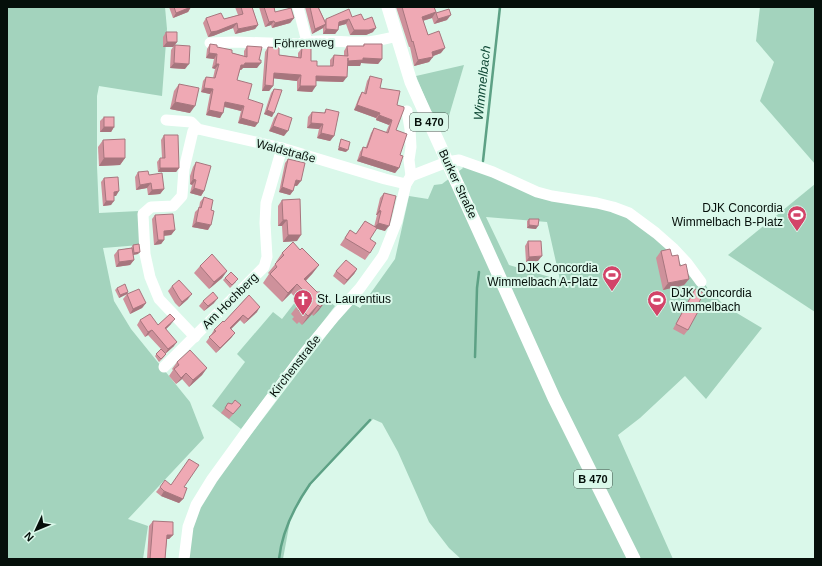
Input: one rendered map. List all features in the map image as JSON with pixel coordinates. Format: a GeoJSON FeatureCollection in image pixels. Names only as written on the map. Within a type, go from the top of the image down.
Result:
{"type":"FeatureCollection","features":[{"type":"Feature","properties":{"kind":"main road","name":"Burker Straße"},"geometry":{"type":"LineString","coordinates":[[388,7],[411,82],[554,398],[634,559]]}},
{"type":"Feature","properties":{"kind":"street"},"geometry":{"type":"LineString","coordinates":[[298,7],[307,42]]}},
{"type":"Feature","properties":{"kind":"street","name":"Föhrenweg"},"geometry":{"type":"LineString","coordinates":[[210,43],[234,42],[298,44],[307,42],[364,42],[383,40],[397,36]]}},
{"type":"Feature","properties":{"kind":"street","name":"Kirchenstraße"},"geometry":{"type":"LineString","coordinates":[[184,559],[188,527],[196,505],[212,479],[306,351],[360,288],[383,256],[397,221],[409,180],[409,160],[411,148],[407,111]]}},
{"type":"Feature","properties":{"kind":"street","name":"Waldstraße"},"geometry":{"type":"LineString","coordinates":[[166,120],[191,122],[198,129],[282,148],[385,179],[409,180]]}},
{"type":"Feature","properties":{"kind":"street","name":"Am Hochberg"},"geometry":{"type":"LineString","coordinates":[[195,336],[159,299],[150,277],[145,254],[142,214],[151,207],[173,206],[182,196],[184,169],[194,132],[198,129]]}},
{"type":"Feature","properties":{"kind":"street","name":"Am Hochberg"},"geometry":{"type":"LineString","coordinates":[[164,367],[264,267],[267,258],[265,222],[266,203],[282,148]]}},
{"type":"Feature","properties":{"kind":"street"},"geometry":{"type":"LineString","coordinates":[[409,180],[447,162],[459,160],[493,172],[537,192],[613,207],[629,213],[656,233],[687,263],[701,282]]}},
{"type":"Feature","properties":{"kind":"green space"},"geometry":{"type":"Polygon","coordinates":[[[7,7],[165,7],[167,29],[162,96],[99,86],[97,96],[99,213],[139,211],[140,245],[103,248],[114,301],[131,329],[190,402],[204,438],[128,519],[148,526],[143,559],[7,559],[7,7]]]}},
{"type":"Feature","properties":{"kind":"green space"},"geometry":{"type":"Polygon","coordinates":[[[760,7],[815,7],[815,164],[760,101],[774,62],[756,41],[760,7]]]}},
{"type":"Feature","properties":{"kind":"green space"},"geometry":{"type":"Polygon","coordinates":[[[464,65],[446,126],[430,110],[416,76],[464,65]]]}},
{"type":"Feature","properties":{"kind":"green space"},"geometry":{"type":"Polygon","coordinates":[[[458,156],[540,190],[610,202],[692,264],[708,289],[725,306],[762,328],[706,399],[685,376],[640,418],[618,435],[673,559],[461,559],[449,548],[429,522],[398,452],[382,423],[373,419],[312,483],[299,501],[290,521],[283,559],[188,559],[194,517],[205,495],[351,303],[360,308],[395,259],[409,196],[428,199],[434,185],[442,184],[463,168],[458,156]],[[486,217],[509,265],[560,280],[547,222],[486,217]]]}},
{"type":"Feature","properties":{"kind":"green space","name":"DJK Concordia Wimmelbach"},"geometry":{"type":"Polygon","coordinates":[[[815,184],[815,312],[728,255],[815,184]]]}},
{"type":"Feature","properties":{"kind":"green space"},"geometry":{"type":"Polygon","coordinates":[[[306,288],[321,295],[335,306],[241,429],[212,406],[245,362],[237,354],[273,312],[282,319],[306,288]]]}},
{"type":"Feature","properties":{"kind":"building"},"geometry":{"type":"Polygon","coordinates":[[[174,7],[191,7],[176,13],[174,7]]]}},
{"type":"Feature","properties":{"kind":"building"},"geometry":{"type":"Polygon","coordinates":[[[241,7],[252,7],[258,25],[238,29],[237,23],[211,32],[206,18],[221,13],[224,19],[243,14],[241,7]]]}},
{"type":"Feature","properties":{"kind":"building"},"geometry":{"type":"Polygon","coordinates":[[[264,7],[274,7],[275,12],[291,8],[294,18],[275,23],[274,21],[269,22],[264,7]]]}},
{"type":"Feature","properties":{"kind":"building"},"geometry":{"type":"Polygon","coordinates":[[[310,7],[318,7],[326,24],[315,29],[310,7]]]}},
{"type":"Feature","properties":{"kind":"building"},"geometry":{"type":"Polygon","coordinates":[[[402,7],[434,7],[436,12],[422,17],[428,35],[439,31],[445,48],[432,52],[433,57],[418,60],[402,7]]]}},
{"type":"Feature","properties":{"kind":"building"},"geometry":{"type":"Polygon","coordinates":[[[349,9],[352,17],[361,14],[364,20],[372,17],[376,28],[369,30],[354,30],[349,19],[339,22],[338,30],[326,29],[326,19],[349,9]]]}},
{"type":"Feature","properties":{"kind":"building"},"geometry":{"type":"Polygon","coordinates":[[[449,9],[451,15],[438,19],[436,13],[449,9]]]}},
{"type":"Feature","properties":{"kind":"building"},"geometry":{"type":"Polygon","coordinates":[[[166,32],[177,32],[177,42],[167,42],[166,32]]]}},
{"type":"Feature","properties":{"kind":"building"},"geometry":{"type":"Polygon","coordinates":[[[210,44],[232,50],[232,53],[247,57],[247,46],[262,47],[259,60],[261,60],[261,63],[245,63],[244,65],[241,65],[237,80],[252,84],[248,99],[263,104],[258,123],[241,118],[244,106],[225,102],[223,113],[209,110],[213,89],[204,88],[206,77],[215,78],[219,64],[216,64],[217,54],[209,53],[210,44]]]}},
{"type":"Feature","properties":{"kind":"building"},"geometry":{"type":"Polygon","coordinates":[[[364,44],[382,44],[382,59],[363,58],[363,60],[348,61],[348,58],[347,77],[316,76],[316,86],[300,86],[301,75],[274,73],[273,86],[265,85],[268,47],[279,48],[279,55],[301,58],[302,48],[311,48],[311,61],[317,61],[317,66],[333,66],[334,55],[348,56],[347,46],[364,46],[364,44]]]}},
{"type":"Feature","properties":{"kind":"building"},"geometry":{"type":"Polygon","coordinates":[[[175,45],[190,46],[189,64],[174,63],[175,45]]]}},
{"type":"Feature","properties":{"kind":"building"},"geometry":{"type":"Polygon","coordinates":[[[370,76],[382,79],[380,88],[400,91],[397,105],[404,107],[404,109],[396,130],[407,134],[400,155],[403,156],[399,168],[361,156],[363,147],[367,148],[374,128],[388,133],[392,120],[379,115],[380,113],[357,105],[362,92],[366,94],[370,76]]]}},
{"type":"Feature","properties":{"kind":"building"},"geometry":{"type":"Polygon","coordinates":[[[179,84],[199,88],[195,106],[175,102],[179,84]]]}},
{"type":"Feature","properties":{"kind":"building"},"geometry":{"type":"Polygon","coordinates":[[[274,89],[282,90],[274,113],[267,110],[274,89]]]}},
{"type":"Feature","properties":{"kind":"building"},"geometry":{"type":"Polygon","coordinates":[[[326,109],[339,112],[334,136],[321,133],[323,124],[311,123],[312,112],[325,113],[326,109]]]}},
{"type":"Feature","properties":{"kind":"building"},"geometry":{"type":"Polygon","coordinates":[[[278,113],[292,118],[288,131],[273,126],[278,113]]]}},
{"type":"Feature","properties":{"kind":"building"},"geometry":{"type":"Polygon","coordinates":[[[104,117],[114,117],[114,127],[104,127],[104,117]]]}},
{"type":"Feature","properties":{"kind":"building"},"geometry":{"type":"Polygon","coordinates":[[[164,135],[178,135],[179,168],[160,168],[160,158],[165,158],[164,135]]]}},
{"type":"Feature","properties":{"kind":"building"},"geometry":{"type":"Polygon","coordinates":[[[125,139],[125,158],[104,158],[103,140],[125,139]]]}},
{"type":"Feature","properties":{"kind":"building"},"geometry":{"type":"Polygon","coordinates":[[[341,139],[350,142],[348,150],[339,147],[341,139]]]}},
{"type":"Feature","properties":{"kind":"building"},"geometry":{"type":"Polygon","coordinates":[[[288,159],[305,163],[301,181],[296,180],[293,191],[282,187],[288,159]]]}},
{"type":"Feature","properties":{"kind":"building"},"geometry":{"type":"Polygon","coordinates":[[[196,162],[211,166],[204,191],[194,188],[196,180],[193,179],[196,162]]]}},
{"type":"Feature","properties":{"kind":"building"},"geometry":{"type":"Polygon","coordinates":[[[148,171],[149,175],[162,173],[164,189],[152,190],[151,183],[140,185],[138,172],[148,171]]]}},
{"type":"Feature","properties":{"kind":"building"},"geometry":{"type":"Polygon","coordinates":[[[118,177],[119,191],[114,192],[114,201],[106,201],[104,178],[118,177]]]}},
{"type":"Feature","properties":{"kind":"building"},"geometry":{"type":"Polygon","coordinates":[[[384,193],[396,196],[389,226],[378,223],[381,211],[379,210],[384,193]]]}},
{"type":"Feature","properties":{"kind":"building"},"geometry":{"type":"Polygon","coordinates":[[[204,197],[213,200],[211,210],[214,211],[211,225],[196,222],[199,207],[201,208],[204,197]]]}},
{"type":"Feature","properties":{"kind":"building"},"geometry":{"type":"Polygon","coordinates":[[[300,199],[301,235],[288,235],[287,220],[283,220],[282,200],[300,199]]]}},
{"type":"Feature","properties":{"kind":"building"},"geometry":{"type":"Polygon","coordinates":[[[173,214],[175,230],[164,231],[164,240],[158,240],[155,215],[173,214]]]}},
{"type":"Feature","properties":{"kind":"building"},"geometry":{"type":"Polygon","coordinates":[[[529,219],[539,219],[538,226],[529,225],[529,219]]]}},
{"type":"Feature","properties":{"kind":"building"},"geometry":{"type":"Polygon","coordinates":[[[365,221],[377,228],[370,239],[376,243],[370,253],[345,238],[350,230],[356,234],[365,221]]]}},
{"type":"Feature","properties":{"kind":"building"},"geometry":{"type":"Polygon","coordinates":[[[528,241],[541,241],[542,256],[529,257],[528,241]]]}},
{"type":"Feature","properties":{"kind":"building"},"geometry":{"type":"Polygon","coordinates":[[[293,242],[300,250],[302,248],[319,265],[304,279],[317,292],[322,294],[322,297],[326,301],[320,307],[318,305],[308,316],[305,313],[303,315],[298,310],[300,308],[298,305],[308,295],[297,284],[288,293],[270,274],[277,267],[275,264],[284,255],[282,253],[293,242]]]}},
{"type":"Feature","properties":{"kind":"building"},"geometry":{"type":"Polygon","coordinates":[[[139,244],[140,252],[134,253],[133,245],[139,244]]]}},
{"type":"Feature","properties":{"kind":"building"},"geometry":{"type":"Polygon","coordinates":[[[132,248],[134,260],[119,262],[118,250],[132,248]]]}},
{"type":"Feature","properties":{"kind":"building"},"geometry":{"type":"Polygon","coordinates":[[[670,249],[672,256],[678,255],[680,266],[686,264],[689,279],[668,283],[661,251],[670,249]]]}},
{"type":"Feature","properties":{"kind":"building"},"geometry":{"type":"Polygon","coordinates":[[[212,254],[227,271],[214,282],[200,266],[212,254]]]}},
{"type":"Feature","properties":{"kind":"building"},"geometry":{"type":"Polygon","coordinates":[[[346,260],[357,269],[347,280],[336,271],[346,260]]]}},
{"type":"Feature","properties":{"kind":"building"},"geometry":{"type":"Polygon","coordinates":[[[231,272],[238,279],[232,285],[225,278],[231,272]]]}},
{"type":"Feature","properties":{"kind":"building"},"geometry":{"type":"Polygon","coordinates":[[[179,280],[192,294],[182,302],[172,286],[179,280]]]}},
{"type":"Feature","properties":{"kind":"building"},"geometry":{"type":"Polygon","coordinates":[[[125,284],[128,292],[120,295],[117,288],[125,284]]]}},
{"type":"Feature","properties":{"kind":"building"},"geometry":{"type":"Polygon","coordinates":[[[139,289],[146,303],[133,309],[127,294],[139,289]]]}},
{"type":"Feature","properties":{"kind":"building"},"geometry":{"type":"Polygon","coordinates":[[[695,289],[704,293],[697,306],[700,308],[688,330],[676,324],[695,289]]]}},
{"type":"Feature","properties":{"kind":"building"},"geometry":{"type":"Polygon","coordinates":[[[213,292],[218,298],[208,306],[203,301],[213,292]]]}},
{"type":"Feature","properties":{"kind":"building"},"geometry":{"type":"Polygon","coordinates":[[[249,295],[260,307],[248,319],[243,315],[230,328],[235,333],[220,348],[209,337],[216,331],[214,330],[223,321],[224,322],[249,295]]]}},
{"type":"Feature","properties":{"kind":"building"},"geometry":{"type":"Polygon","coordinates":[[[150,314],[158,325],[170,314],[175,319],[165,328],[177,342],[168,349],[152,330],[148,332],[140,320],[150,314]]]}},
{"type":"Feature","properties":{"kind":"building"},"geometry":{"type":"Polygon","coordinates":[[[161,349],[166,354],[161,359],[156,354],[161,349]]]}},
{"type":"Feature","properties":{"kind":"building"},"geometry":{"type":"Polygon","coordinates":[[[190,350],[207,368],[193,380],[186,373],[181,378],[174,369],[179,365],[177,362],[190,350]]]}},
{"type":"Feature","properties":{"kind":"building"},"geometry":{"type":"Polygon","coordinates":[[[235,400],[241,405],[233,414],[225,408],[228,403],[232,404],[235,400]]]}},
{"type":"Feature","properties":{"kind":"building"},"geometry":{"type":"Polygon","coordinates":[[[189,459],[199,465],[184,487],[187,488],[183,499],[164,491],[160,487],[165,480],[171,485],[189,459]]]}},
{"type":"Feature","properties":{"kind":"building"},"geometry":{"type":"Polygon","coordinates":[[[153,521],[173,522],[173,535],[167,535],[165,559],[150,559],[153,521]]]}},
{"type":"Feature","properties":{"kind":"waterway","name":"Wimmelbach"},"geometry":{"type":"LineString","coordinates":[[483,161],[500,7]]}},
{"type":"Feature","properties":{"kind":"waterway"},"geometry":{"type":"LineString","coordinates":[[475,357],[477,288],[479,272]]}},
{"type":"Feature","properties":{"kind":"waterway"},"geometry":{"type":"LineString","coordinates":[[279,559],[286,529],[294,510],[304,493],[310,484],[370,420]]}},
{"type":"Feature","properties":{"kind":"place","name":"DJK Concordia Wimmelbach B-Platz"},"geometry":{"type":"Point","coordinates":[797,232]}},
{"type":"Feature","properties":{"kind":"place","name":"DJK Concordia Wimmelbach A-Platz"},"geometry":{"type":"Point","coordinates":[612,292]}},
{"type":"Feature","properties":{"kind":"place","name":"St. Laurentius"},"geometry":{"type":"Point","coordinates":[303,316]}},
{"type":"Feature","properties":{"kind":"place","name":"DJK Concordia Wimmelbach"},"geometry":{"type":"Point","coordinates":[657,317]}}]}
